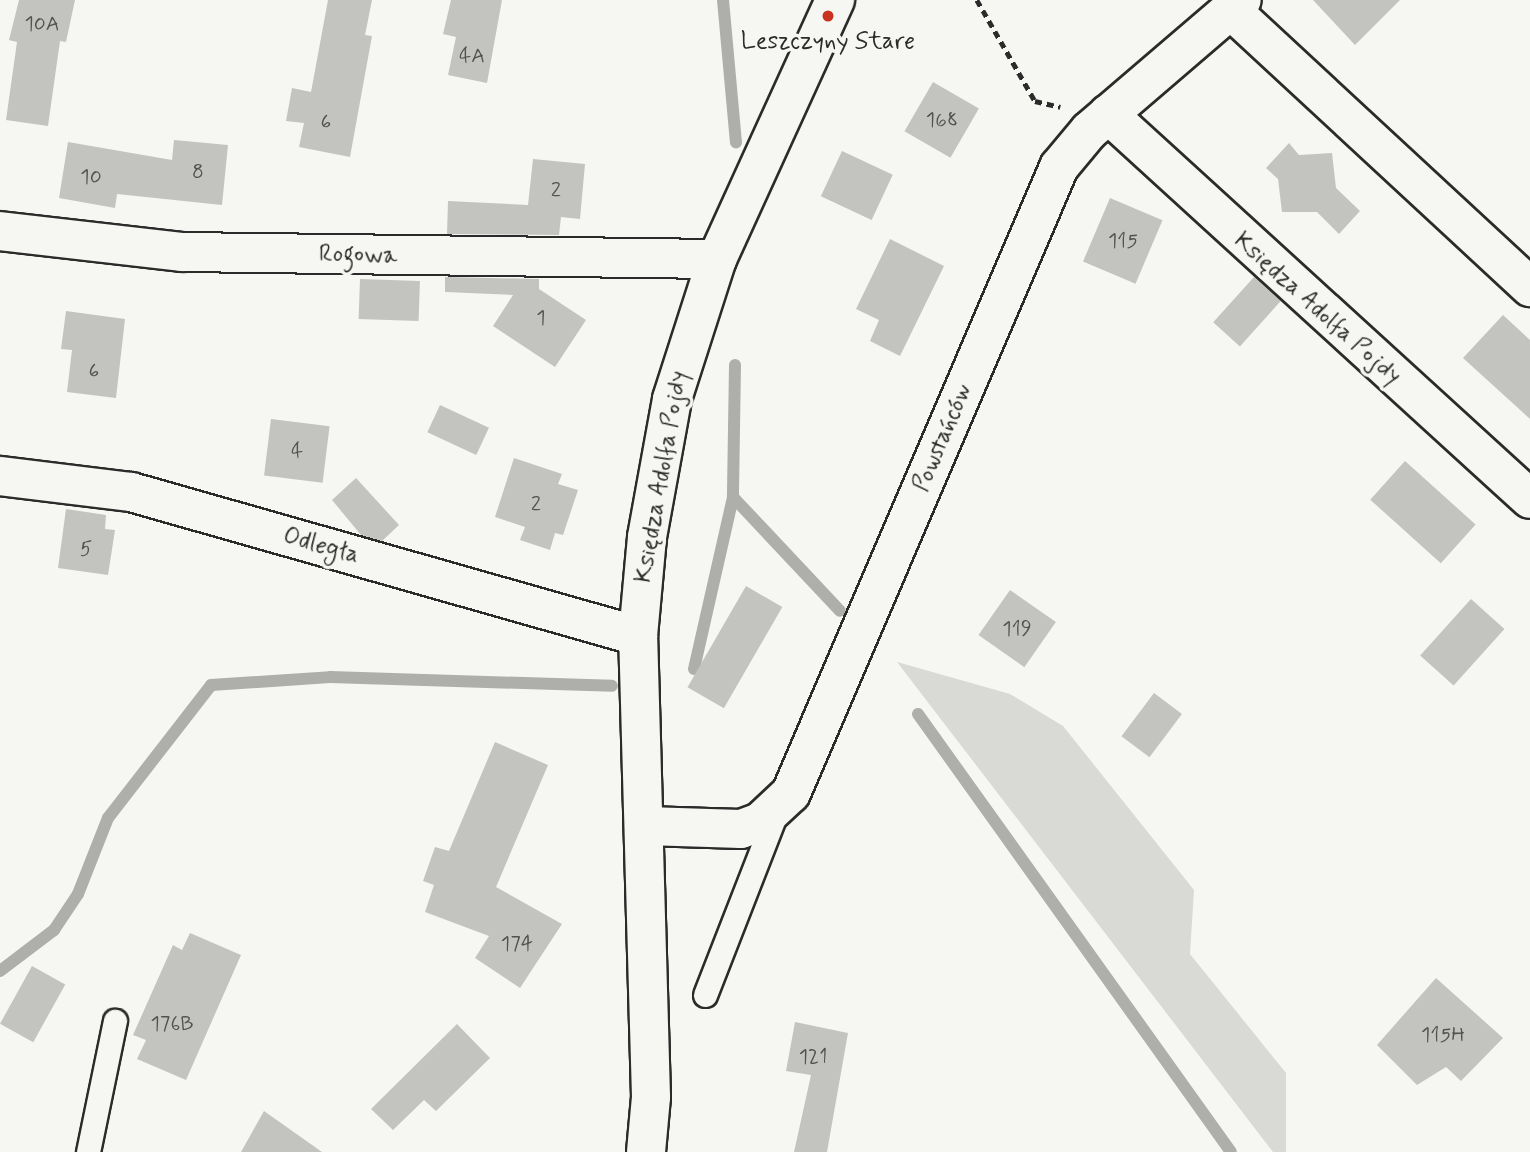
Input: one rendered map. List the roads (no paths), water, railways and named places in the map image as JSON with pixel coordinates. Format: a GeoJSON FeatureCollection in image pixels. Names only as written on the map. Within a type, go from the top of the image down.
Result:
{"type":"FeatureCollection","features":[{"type":"Feature","properties":{"kind":"street","name":"Księdza Adolfa Pojdy"},"geometry":{"type":"LineString","coordinates":[[646,1152],[646,826],[638,636],[647,537],[672,399],[717,259],[835,0]]}},
{"type":"Feature","properties":{"kind":"street","name":"Powstańców"},"geometry":{"type":"LineString","coordinates":[[646,826],[741,829],[777,810],[802,771],[1046,191],[1098,122],[1237,5]]}},
{"type":"Feature","properties":{"kind":"street"},"geometry":{"type":"LineString","coordinates":[[1237,5],[1530,287]]}},
{"type":"Feature","properties":{"kind":"street","name":"Księdza Adolfa Pojdy"},"geometry":{"type":"LineString","coordinates":[[1098,122],[1530,499]]}},
{"type":"Feature","properties":{"kind":"street","name":"Rogowa"},"geometry":{"type":"LineString","coordinates":[[0,231],[182,252],[717,259]]}},
{"type":"Feature","properties":{"kind":"street","name":"Odległa"},"geometry":{"type":"LineString","coordinates":[[0,477],[131,492],[638,636]]}},
{"type":"Feature","properties":{"kind":"lane"},"geometry":{"type":"LineString","coordinates":[[705,995],[777,810]]}},
{"type":"Feature","properties":{"kind":"lane"},"geometry":{"type":"LineString","coordinates":[[88,1152],[115,1021]]}},
{"type":"Feature","properties":{"kind":"waterway"},"geometry":{"type":"LineString","coordinates":[[723,0],[736,142]]}},
{"type":"Feature","properties":{"kind":"waterway"},"geometry":{"type":"LineString","coordinates":[[735,365],[733,497],[840,611]]}},
{"type":"Feature","properties":{"kind":"waterway"},"geometry":{"type":"LineString","coordinates":[[694,669],[733,497]]}},
{"type":"Feature","properties":{"kind":"waterway"},"geometry":{"type":"LineString","coordinates":[[0,971],[54,930],[78,894],[108,818],[211,685],[330,677],[612,686]]}},
{"type":"Feature","properties":{"kind":"waterway"},"geometry":{"type":"LineString","coordinates":[[918,714],[1231,1152]]}},
{"type":"Feature","properties":{"kind":"place","name":"Leszczyny Stare"},"geometry":{"type":"Point","coordinates":[828,16]}}]}
